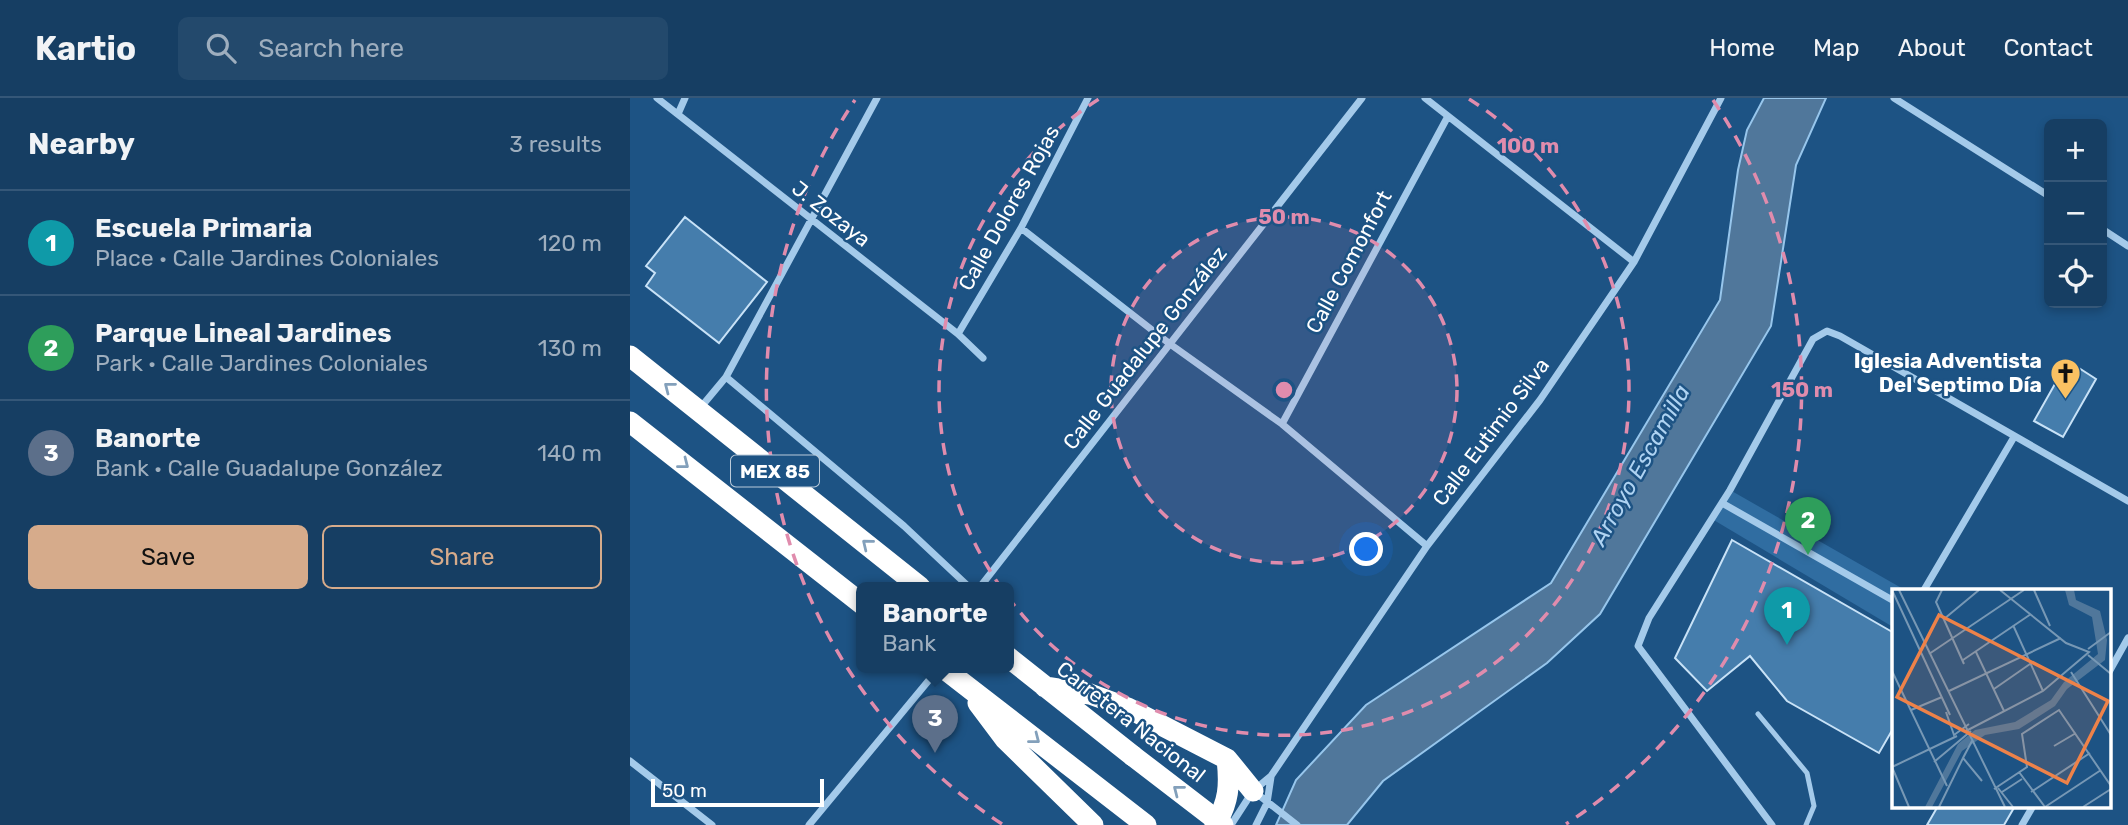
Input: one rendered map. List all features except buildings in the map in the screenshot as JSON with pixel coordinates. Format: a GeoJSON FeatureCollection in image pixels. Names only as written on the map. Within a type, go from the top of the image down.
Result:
{"type":"FeatureCollection","features":[{"type":"Feature","properties":{"kind":"highway","name":"MEX 85"},"geometry":{"type":"LineString","coordinates":[[630,356],[914,582]]}},
{"type":"Feature","properties":{"kind":"highway","name":"MEX 85"},"geometry":{"type":"LineString","coordinates":[[630,422],[856,599]]}},
{"type":"Feature","properties":{"kind":"highway","name":"Carretera Nacional"},"geometry":{"type":"LineString","coordinates":[[1014,661],[1223,825]]}},
{"type":"Feature","properties":{"kind":"highway"},"geometry":{"type":"LineString","coordinates":[[949,673],[1146,825]]}},
{"type":"Feature","properties":{"kind":"highway"},"geometry":{"type":"LineString","coordinates":[[1045,687],[1090,694],[1128,708],[1227,759],[1264,800]]}},
{"type":"Feature","properties":{"kind":"highway"},"geometry":{"type":"LineString","coordinates":[[970,689],[1005,739],[1093,825]]}},
{"type":"Feature","properties":{"kind":"highway"},"geometry":{"type":"LineString","coordinates":[[1215,825],[1227,806],[1230,788],[1227,759]]}},
{"type":"Feature","properties":{"kind":"street","name":"J. Zozaya"},"geometry":{"type":"LineString","coordinates":[[657,98],[958,334],[983,358]]}},
{"type":"Feature","properties":{"kind":"street"},"geometry":{"type":"LineString","coordinates":[[678,114],[685,98]]}},
{"type":"Feature","properties":{"kind":"street"},"geometry":{"type":"LineString","coordinates":[[699,411],[726,377],[877,98]]}},
{"type":"Feature","properties":{"kind":"street","name":"Calle Dolores Rojas"},"geometry":{"type":"LineString","coordinates":[[958,334],[1021,228],[1088,98]]}},
{"type":"Feature","properties":{"kind":"street","name":"Calle Guadalupe González"},"geometry":{"type":"LineString","coordinates":[[984,582],[1362,98]]}},
{"type":"Feature","properties":{"kind":"street"},"geometry":{"type":"LineString","coordinates":[[1425,98],[1447,118],[1634,262]]}},
{"type":"Feature","properties":{"kind":"street","name":"Calle Eutimio Silva"},"geometry":{"type":"LineString","coordinates":[[1256,825],[1271,776],[1427,545],[1540,400],[1634,262],[1721,98]]}},
{"type":"Feature","properties":{"kind":"street"},"geometry":{"type":"LineString","coordinates":[[1894,98],[2044,193]]}},
{"type":"Feature","properties":{"kind":"street","name":"Calle Comonfort"},"geometry":{"type":"LineString","coordinates":[[1282,424],[1447,118]]}},
{"type":"Feature","properties":{"kind":"street"},"geometry":{"type":"LineString","coordinates":[[1021,228],[1170,344],[1282,424],[1427,545]]}},
{"type":"Feature","properties":{"kind":"street"},"geometry":{"type":"LineString","coordinates":[[2107,232],[2128,246]]}},
{"type":"Feature","properties":{"kind":"street"},"geometry":{"type":"LineString","coordinates":[[1772,825],[1638,646],[1649,618],[1722,503],[1813,339],[1827,331],[1840,336],[2128,501]]}},
{"type":"Feature","properties":{"kind":"street"},"geometry":{"type":"LineString","coordinates":[[726,377],[904,526],[964,582]]}},
{"type":"Feature","properties":{"kind":"street"},"geometry":{"type":"LineString","coordinates":[[1925,589],[2014,437]]}},
{"type":"Feature","properties":{"kind":"street"},"geometry":{"type":"LineString","coordinates":[[1722,503],[1892,600]]}},
{"type":"Feature","properties":{"kind":"street"},"geometry":{"type":"LineString","coordinates":[[2110,670],[2128,638]]}},
{"type":"Feature","properties":{"kind":"street"},"geometry":{"type":"LineString","coordinates":[[809,825],[936,673]]}},
{"type":"Feature","properties":{"kind":"street"},"geometry":{"type":"LineString","coordinates":[[630,761],[712,825]]}},
{"type":"Feature","properties":{"kind":"street","name":"Calle Eutimio Silva"},"geometry":{"type":"LineString","coordinates":[[1231,825],[1264,800],[1271,776]]}},
{"type":"Feature","properties":{"kind":"street"},"geometry":{"type":"LineString","coordinates":[[1264,800],[1297,825]]}},
{"type":"Feature","properties":{"kind":"street"},"geometry":{"type":"LineString","coordinates":[[2022,825],[2032,808]]}},
{"type":"Feature","properties":{"kind":"lane"},"geometry":{"type":"LineString","coordinates":[[1758,714],[1807,773],[1814,806],[1806,825]]}},
{"type":"Feature","properties":{"kind":"shaded area"},"geometry":{"type":"Polygon","coordinates":[[[1730,490],[1903,589],[1892,589],[1892,626],[1712,519],[1730,490]]]}},
{"type":"Feature","properties":{"kind":"water","name":"Arroyo Escamilla"},"geometry":{"type":"Polygon","coordinates":[[[1764,98],[1826,98],[1796,165],[1771,326],[1600,614],[1547,663],[1383,781],[1347,825],[1276,825],[1296,780],[1366,705],[1551,583],[1720,300],[1738,170],[1747,130],[1764,98]]]}},
{"type":"Feature","properties":{"kind":"place","name":"Iglesia Adventista Del Septimo Día"},"geometry":{"type":"Point","coordinates":[2065,400]}},
{"type":"Feature","properties":{"kind":"place","name":"Parque Lineal Jardines"},"geometry":{"type":"Point","coordinates":[1808,555]}},
{"type":"Feature","properties":{"kind":"place","name":"Escuela Primaria"},"geometry":{"type":"Point","coordinates":[1787,645]}},
{"type":"Feature","properties":{"kind":"place","name":"Banorte"},"geometry":{"type":"Point","coordinates":[935,753]}}]}
